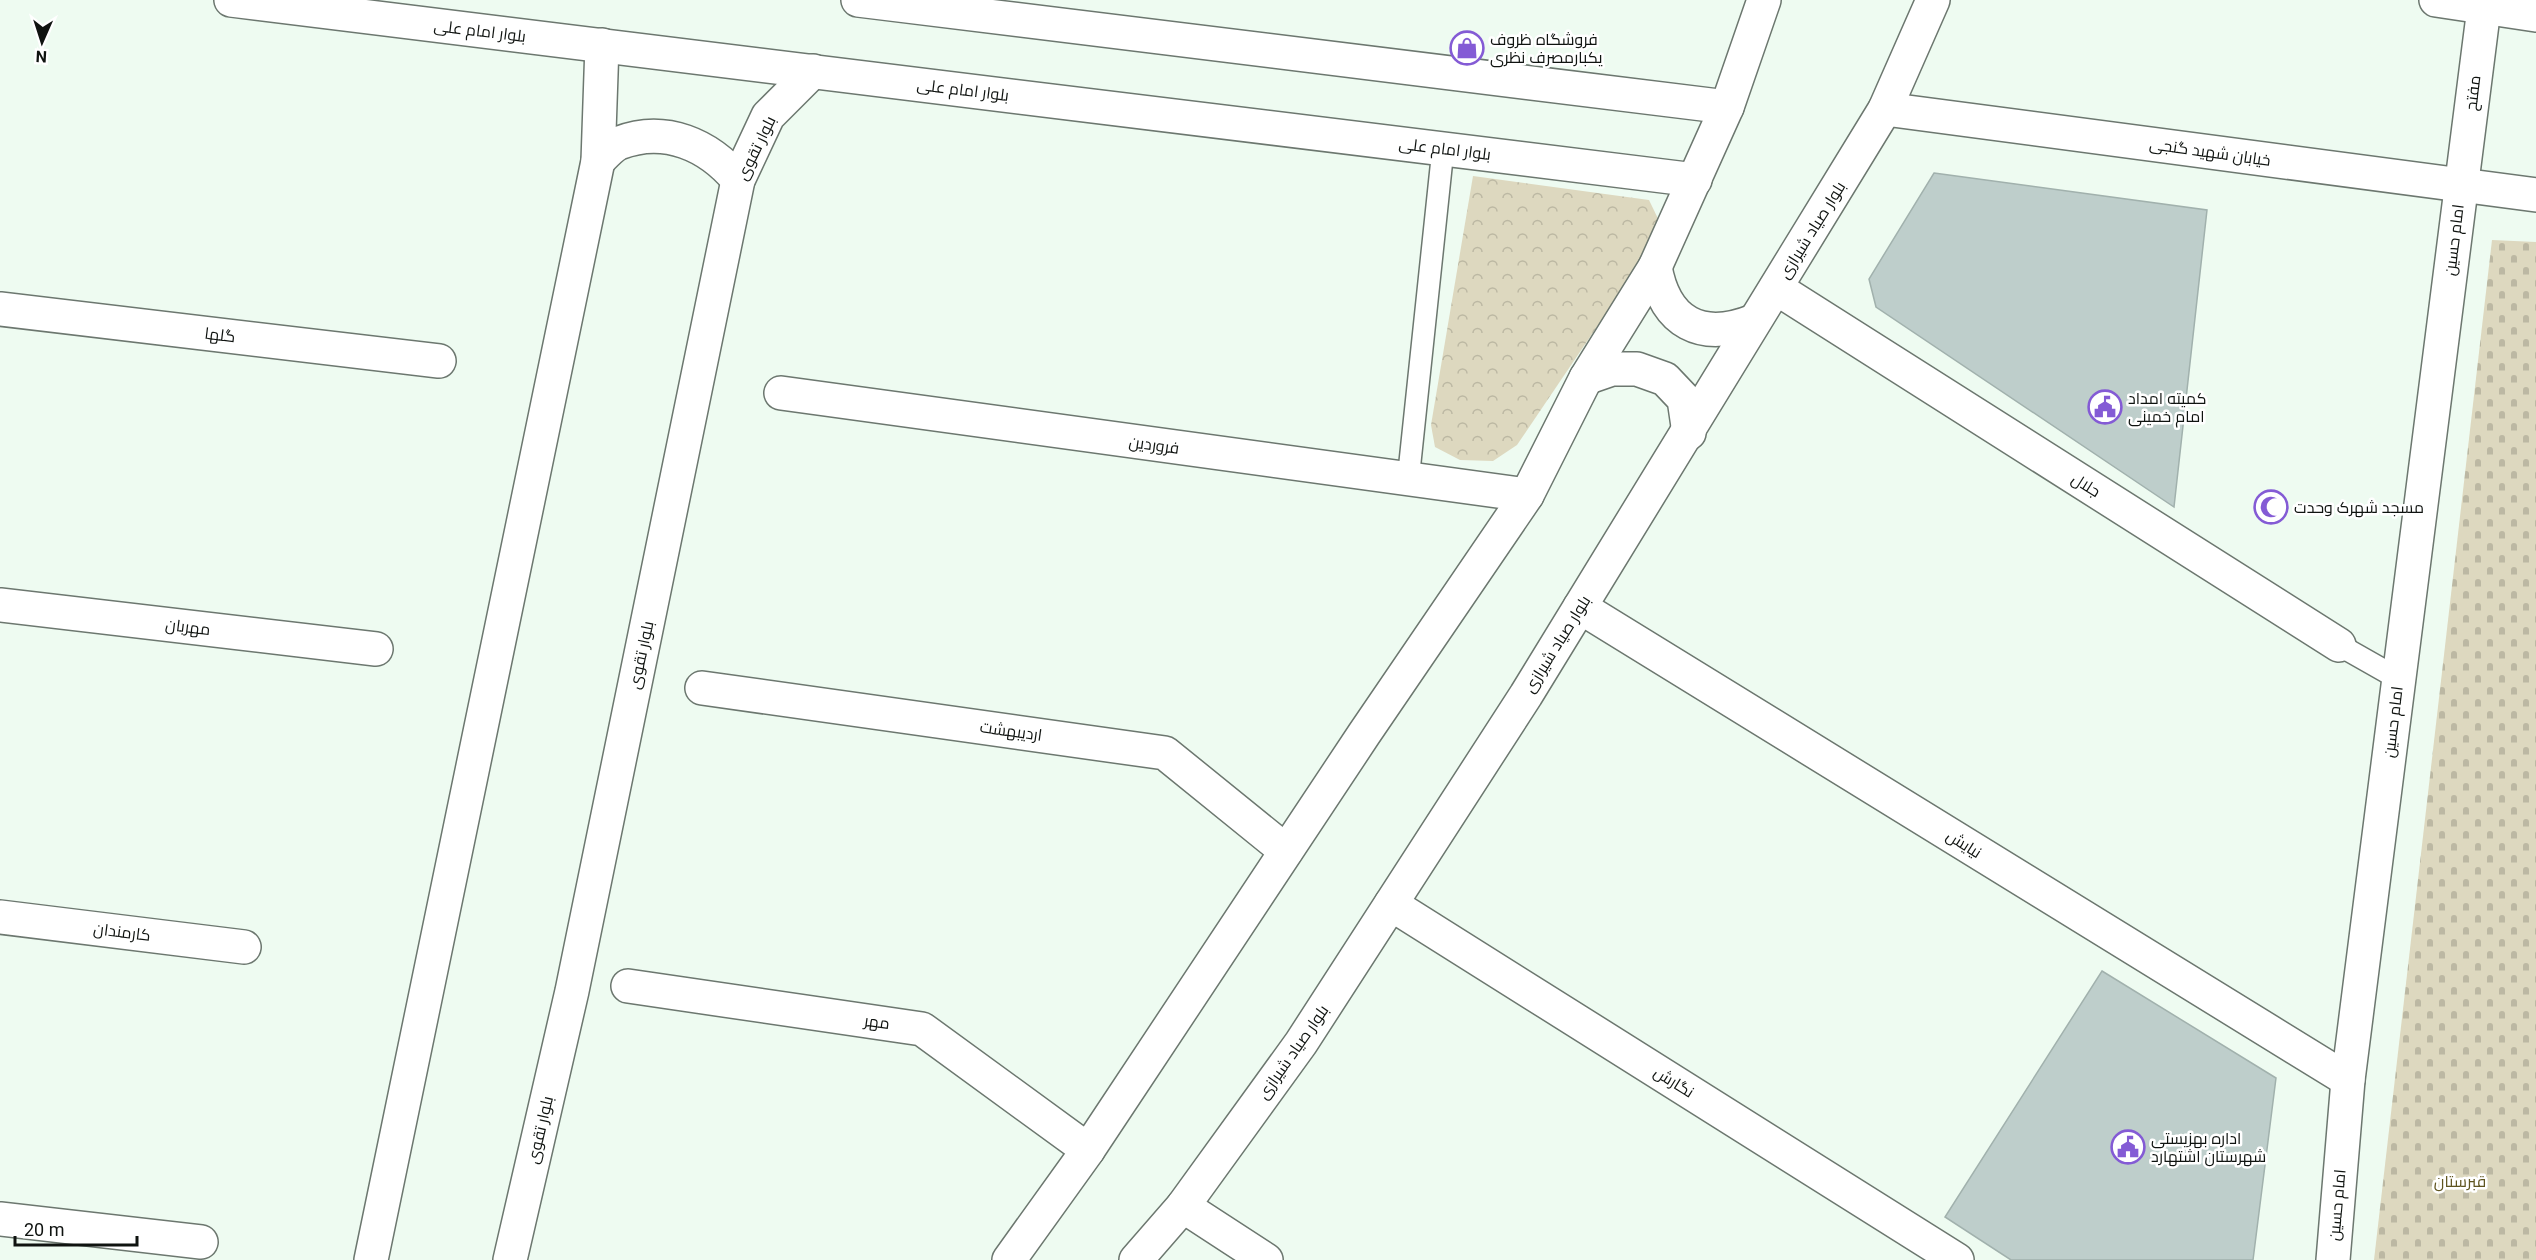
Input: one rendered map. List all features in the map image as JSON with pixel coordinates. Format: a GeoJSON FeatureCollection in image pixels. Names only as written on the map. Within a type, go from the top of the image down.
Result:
{"type":"FeatureCollection","features":[{"type":"Feature","properties":{"kind":"street","name":"بلوار امام علی"},"geometry":{"type":"LineString","coordinates":[[231,0],[1695,180]]}},
{"type":"Feature","properties":{"kind":"street"},"geometry":{"type":"LineString","coordinates":[[858,0],[1727,107]]}},
{"type":"Feature","properties":{"kind":"street"},"geometry":{"type":"LineString","coordinates":[[1009,1260],[1088,1150],[1527,495],[1586,378],[1655,267],[1727,107],[1764,0]]}},
{"type":"Feature","properties":{"kind":"street"},"geometry":{"type":"LineString","coordinates":[[1918,0],[1920,33]]}},
{"type":"Feature","properties":{"kind":"street","name":"بلوار صیاد شیرازی"},"geometry":{"type":"LineString","coordinates":[[1137,1260],[1183,1206],[1301,1042],[1580,607],[1689,433],[1754,321],[1885,109],[1933,0]]}},
{"type":"Feature","properties":{"kind":"street"},"geometry":{"type":"LineString","coordinates":[[2436,0],[2484,4],[2536,15]]}},
{"type":"Feature","properties":{"kind":"street","name":"مفتح"},"geometry":{"type":"LineString","coordinates":[[2461,186],[2484,4]]}},
{"type":"Feature","properties":{"kind":"street"},"geometry":{"type":"LineString","coordinates":[[371,1260],[598,161],[602,45]]}},
{"type":"Feature","properties":{"kind":"street","name":"بلوار تقوی"},"geometry":{"type":"LineString","coordinates":[[510,1260],[572,991],[738,180],[768,116],[813,71]]}},
{"type":"Feature","properties":{"kind":"street","name":"خیابان شهید گنجی"},"geometry":{"type":"LineString","coordinates":[[1885,109],[2536,195]]}},
{"type":"Feature","properties":{"kind":"street"},"geometry":{"type":"LineString","coordinates":[[598,161],[618,144],[648,136],[691,141],[722,160],[738,180]]}},
{"type":"Feature","properties":{"kind":"street","name":"امام حسین"},"geometry":{"type":"LineString","coordinates":[[2333,1260],[2348,1080],[2461,186]]}},
{"type":"Feature","properties":{"kind":"street"},"geometry":{"type":"LineString","coordinates":[[1655,267],[1659,290],[1671,309],[1689,323],[1710,330],[1733,330],[1754,321]]}},
{"type":"Feature","properties":{"kind":"street","name":"جلال"},"geometry":{"type":"LineString","coordinates":[[1776,288],[2339,645]]}},
{"type":"Feature","properties":{"kind":"street","name":"گلها"},"geometry":{"type":"LineString","coordinates":[[0,309],[439,361]]}},
{"type":"Feature","properties":{"kind":"street"},"geometry":{"type":"LineString","coordinates":[[1586,378],[1612,369],[1637,369],[1665,379],[1684,399],[1689,433]]}},
{"type":"Feature","properties":{"kind":"street","name":"فروردین"},"geometry":{"type":"LineString","coordinates":[[781,393],[1408,481],[1527,495]]}},
{"type":"Feature","properties":{"kind":"street","name":"مهربان"},"geometry":{"type":"LineString","coordinates":[[0,605],[376,649]]}},
{"type":"Feature","properties":{"kind":"street","name":"نیایش"},"geometry":{"type":"LineString","coordinates":[[1580,607],[2348,1080]]}},
{"type":"Feature","properties":{"kind":"street","name":"اردیبهشت"},"geometry":{"type":"LineString","coordinates":[[702,688],[1166,753],[1287,851]]}},
{"type":"Feature","properties":{"kind":"street","name":"نگارش"},"geometry":{"type":"LineString","coordinates":[[1390,904],[1957,1260]]}},
{"type":"Feature","properties":{"kind":"street","name":"کارمندان"},"geometry":{"type":"LineString","coordinates":[[0,917],[244,947]]}},
{"type":"Feature","properties":{"kind":"street","name":"مهر"},"geometry":{"type":"LineString","coordinates":[[628,986],[922,1029],[1088,1150]]}},
{"type":"Feature","properties":{"kind":"street"},"geometry":{"type":"LineString","coordinates":[[1183,1206],[1266,1260]]}},
{"type":"Feature","properties":{"kind":"street"},"geometry":{"type":"LineString","coordinates":[[0,1219],[201,1242]]}},
{"type":"Feature","properties":{"kind":"lane"},"geometry":{"type":"LineString","coordinates":[[1408,481],[1443,149]]}},
{"type":"Feature","properties":{"kind":"lane","name":"جلال"},"geometry":{"type":"LineString","coordinates":[[2339,645],[2399,679]]}},
{"type":"Feature","properties":{"kind":"green space"},"geometry":{"type":"Polygon","coordinates":[[[1473,176],[1649,200],[1663,229],[1517,445],[1493,461],[1460,460],[1435,447],[1431,425],[1473,176]]]}},
{"type":"Feature","properties":{"kind":"green space","name":"قبرستان"},"geometry":{"type":"Polygon","coordinates":[[[2492,240],[2536,242],[2536,1260],[2374,1260],[2492,240]]]}},
{"type":"Feature","properties":{"kind":"building","name":"کمیته امداد امام خمینی"},"geometry":{"type":"Polygon","coordinates":[[[1934,173],[2207,210],[2174,507],[1876,307],[1869,279],[1934,173]]]}},
{"type":"Feature","properties":{"kind":"building","name":"اداره بهزیستی شهرستان اشتهارد"},"geometry":{"type":"Polygon","coordinates":[[[2102,971],[2276,1078],[2253,1260],[2011,1260],[1945,1217],[2102,971]]]}},
{"type":"Feature","properties":{"kind":"place","name":"فروشگاه ظروف یکبارمصرف نظری"},"geometry":{"type":"Point","coordinates":[1467,48]}},
{"type":"Feature","properties":{"kind":"place","name":"کمیته امداد امام خمینی"},"geometry":{"type":"Point","coordinates":[2105,407]}},
{"type":"Feature","properties":{"kind":"place","name":"مسجد شهرک وحدت"},"geometry":{"type":"Point","coordinates":[2271,507]}},
{"type":"Feature","properties":{"kind":"place","name":"اداره بهزیستی شهرستان اشتهارد"},"geometry":{"type":"Point","coordinates":[2128,1147]}}]}
